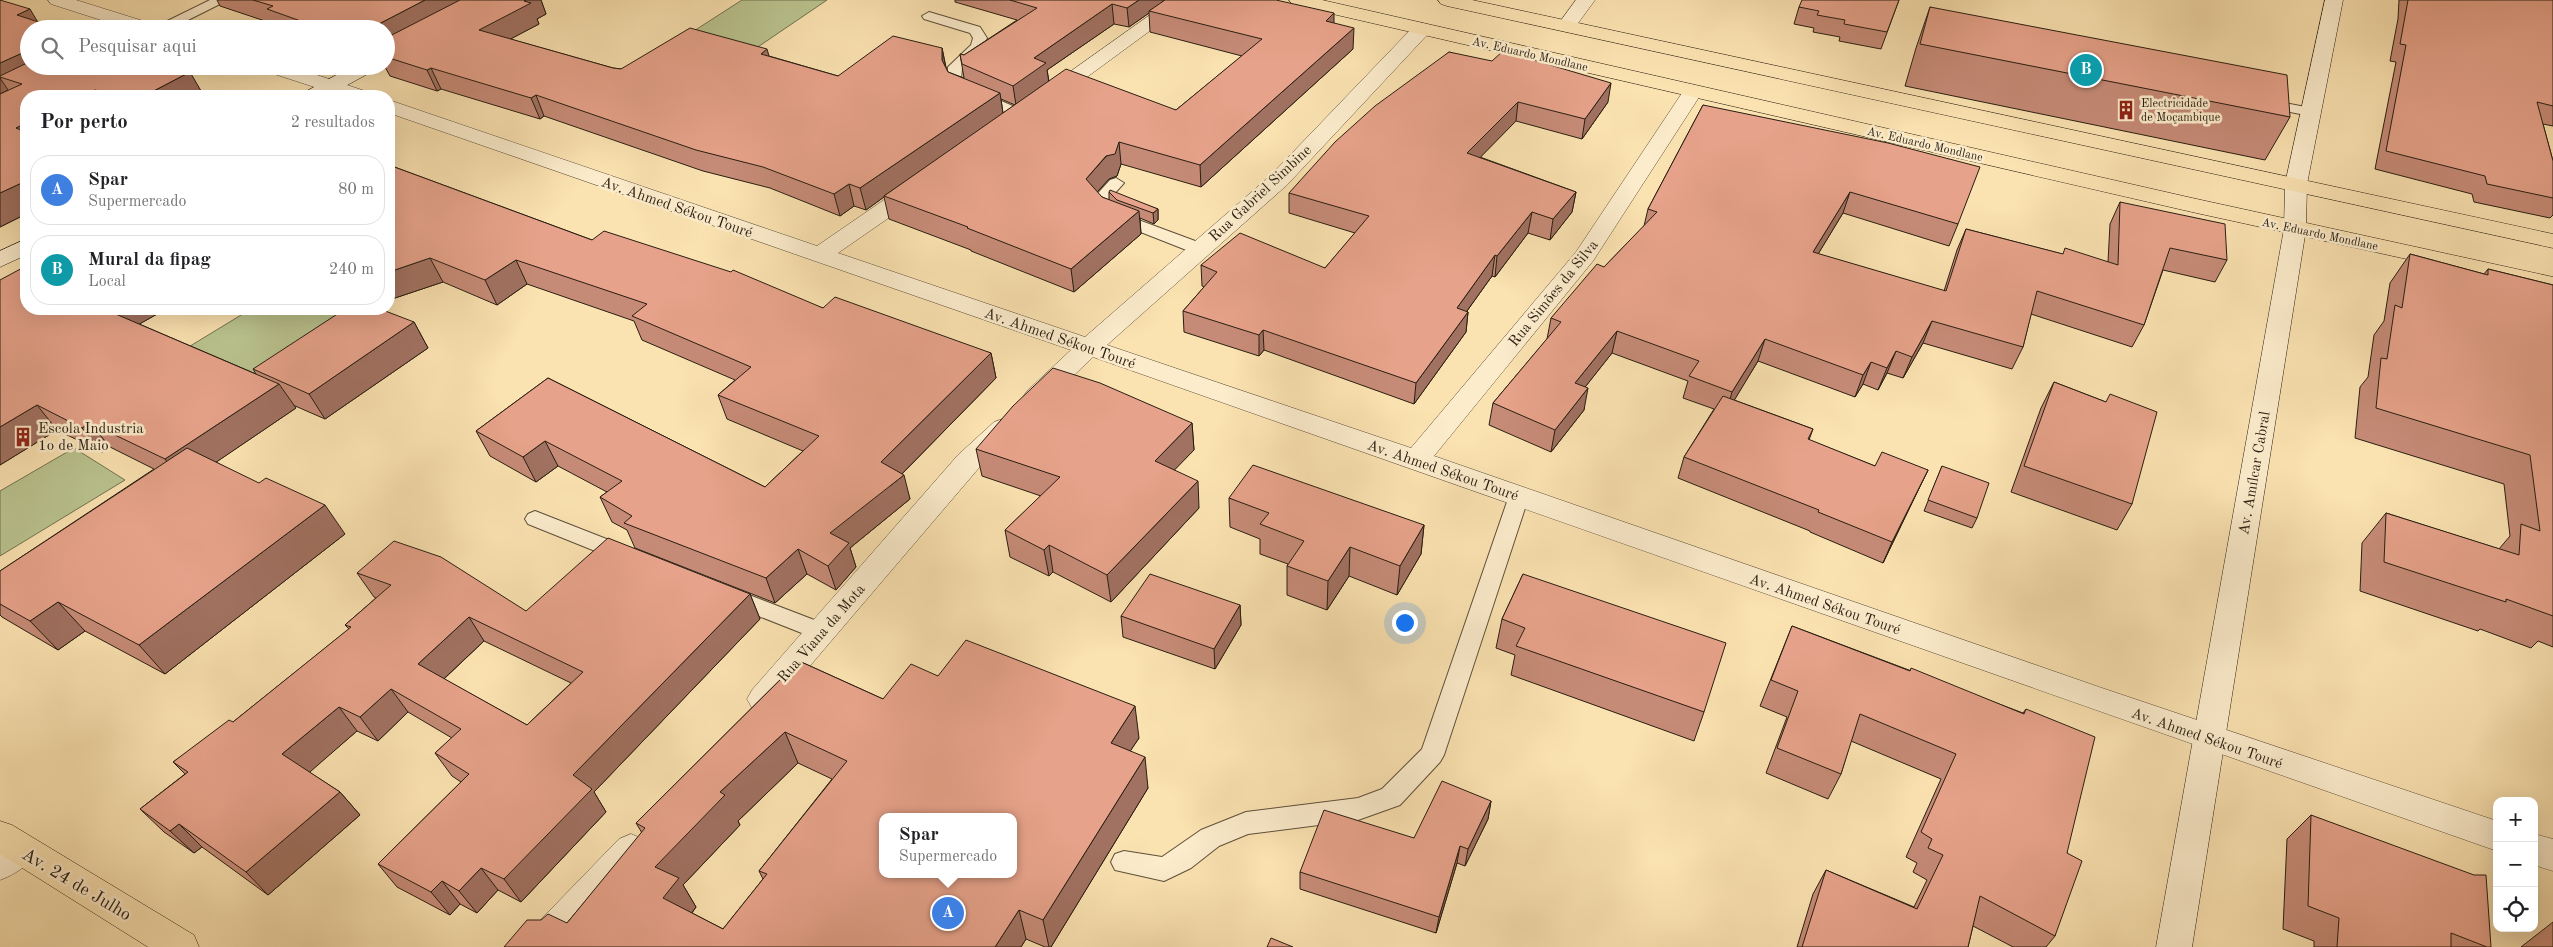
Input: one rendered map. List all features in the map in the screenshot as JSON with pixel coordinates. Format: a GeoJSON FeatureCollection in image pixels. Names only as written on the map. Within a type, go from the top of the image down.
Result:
{"type":"FeatureCollection","features":[{"type":"Feature","properties":{"kind":"main road","name":"Av. Eduardo Mondlane"},"geometry":{"type":"LineString","coordinates":[[1298,0],[2295,228],[2553,284]]}},
{"type":"Feature","properties":{"kind":"main road"},"geometry":{"type":"LineString","coordinates":[[1448,0],[2553,241]]}},
{"type":"Feature","properties":{"kind":"main road","name":"Av. 24 de Julho"},"geometry":{"type":"LineString","coordinates":[[7,850],[180,947]]}},
{"type":"Feature","properties":{"kind":"street"},"geometry":{"type":"LineString","coordinates":[[57,0],[120,20]]}},
{"type":"Feature","properties":{"kind":"street"},"geometry":{"type":"LineString","coordinates":[[1014,121],[1182,0]]}},
{"type":"Feature","properties":{"kind":"street"},"geometry":{"type":"LineString","coordinates":[[1566,26],[1586,0]]}},
{"type":"Feature","properties":{"kind":"street","name":"Av. Amílcar Cabral"},"geometry":{"type":"LineString","coordinates":[[2174,947],[2295,228],[2296,184],[2334,0]]}},
{"type":"Feature","properties":{"kind":"street","name":"Rua Gabriel Simbine"},"geometry":{"type":"LineString","coordinates":[[1089,347],[1279,180],[1422,29]]}},
{"type":"Feature","properties":{"kind":"street"},"geometry":{"type":"LineString","coordinates":[[297,75],[343,90]]}},
{"type":"Feature","properties":{"kind":"street"},"geometry":{"type":"LineString","coordinates":[[323,90],[351,75]]}},
{"type":"Feature","properties":{"kind":"street","name":"Rua Simões da Silva"},"geometry":{"type":"LineString","coordinates":[[1416,460],[1585,256],[1693,91]]}},
{"type":"Feature","properties":{"kind":"street","name":"Av. Ahmed Sékou Touré"},"geometry":{"type":"LineString","coordinates":[[395,108],[819,256],[1416,460],[2209,740],[2493,835]]}},
{"type":"Feature","properties":{"kind":"street"},"geometry":{"type":"LineString","coordinates":[[819,256],[932,177]]}},
{"type":"Feature","properties":{"kind":"street"},"geometry":{"type":"LineString","coordinates":[[0,260],[20,249]]}},
{"type":"Feature","properties":{"kind":"street","name":"Rua Viana da Mota"},"geometry":{"type":"LineString","coordinates":[[744,722],[968,462],[1089,347]]}},
{"type":"Feature","properties":{"kind":"street"},"geometry":{"type":"LineString","coordinates":[[539,947],[652,827]]}},
{"type":"Feature","properties":{"kind":"street"},"geometry":{"type":"LineString","coordinates":[[2538,849],[2553,855]]}},
{"type":"Feature","properties":{"kind":"lane"},"geometry":{"type":"LineString","coordinates":[[178,20],[221,0]]}},
{"type":"Feature","properties":{"kind":"lane"},"geometry":{"type":"LineString","coordinates":[[930,16],[975,30],[980,38],[977,47],[955,67],[954,80],[958,88],[1014,121]]}},
{"type":"Feature","properties":{"kind":"lane"},"geometry":{"type":"LineString","coordinates":[[2253,101],[2311,112]]}},
{"type":"Feature","properties":{"kind":"lane"},"geometry":{"type":"LineString","coordinates":[[1116,183],[1098,202],[1111,215],[1200,250]]}},
{"type":"Feature","properties":{"kind":"lane"},"geometry":{"type":"LineString","coordinates":[[1124,862],[1164,869],[1182,860],[1210,838],[1246,822],[1316,812],[1358,809],[1391,797],[1432,755],[1519,496]]}},
{"type":"Feature","properties":{"kind":"lane"},"geometry":{"type":"LineString","coordinates":[[536,519],[646,563]]}},
{"type":"Feature","properties":{"kind":"lane"},"geometry":{"type":"LineString","coordinates":[[711,589],[822,632]]}},
{"type":"Feature","properties":{"kind":"green space"},"geometry":{"type":"Polygon","coordinates":[[[742,0],[827,0],[746,55],[683,38],[742,0]]]}},
{"type":"Feature","properties":{"kind":"green space"},"geometry":{"type":"Polygon","coordinates":[[[241,315],[338,315],[360,324],[259,391],[177,354],[241,315]]]}},
{"type":"Feature","properties":{"kind":"green space"},"geometry":{"type":"Polygon","coordinates":[[[74,448],[125,480],[0,556],[0,491],[74,448]]]}},
{"type":"Feature","properties":{"kind":"building"},"geometry":{"type":"Polygon","coordinates":[[[0,0],[30,9],[17,15],[32,20],[20,20],[20,54],[0,63],[0,0]]]}},
{"type":"Feature","properties":{"kind":"building"},"geometry":{"type":"Polygon","coordinates":[[[253,0],[425,0],[387,20],[298,20],[267,9],[273,6],[253,0]]]}},
{"type":"Feature","properties":{"kind":"building"},"geometry":{"type":"Polygon","coordinates":[[[460,0],[526,0],[524,1],[531,3],[479,30],[621,69],[690,28],[767,49],[761,54],[838,76],[893,36],[942,48],[942,60],[948,72],[1000,93],[860,188],[849,184],[834,194],[763,167],[696,150],[536,95],[531,98],[431,68],[427,70],[395,60],[395,33],[460,0]]]}},
{"type":"Feature","properties":{"kind":"building"},"geometry":{"type":"Polygon","coordinates":[[[1010,0],[1139,0],[1127,8],[1112,4],[1034,58],[1046,63],[1013,86],[962,64],[960,54],[964,55],[1037,8],[1010,0]]]}},
{"type":"Feature","properties":{"kind":"building"},"geometry":{"type":"Polygon","coordinates":[[[1165,0],[1276,0],[1334,13],[1326,21],[1354,28],[1200,165],[1119,142],[1115,154],[1106,156],[1086,179],[1102,197],[1139,211],[1071,269],[968,227],[884,196],[1066,69],[1176,110],[1262,39],[1149,11],[1165,0]]]}},
{"type":"Feature","properties":{"kind":"building"},"geometry":{"type":"Polygon","coordinates":[[[1802,0],[1899,0],[1887,32],[1844,24],[1845,20],[1817,15],[1819,11],[1799,7],[1802,0]]]}},
{"type":"Feature","properties":{"kind":"building"},"geometry":{"type":"Polygon","coordinates":[[[2408,0],[2553,0],[2553,106],[2537,102],[2553,161],[2553,198],[2487,184],[2485,176],[2386,151],[2406,45],[2400,44],[2408,0]]]}},
{"type":"Feature","properties":{"kind":"building"},"geometry":{"type":"Polygon","coordinates":[[[1930,7],[2287,75],[2290,117],[1920,44],[1930,7]]]}},
{"type":"Feature","properties":{"kind":"building"},"geometry":{"type":"Polygon","coordinates":[[[1503,51],[1611,83],[1585,119],[1518,102],[1467,153],[1576,192],[1553,219],[1532,212],[1497,256],[1495,255],[1457,308],[1468,312],[1416,383],[1263,330],[1259,335],[1183,311],[1217,272],[1201,265],[1240,233],[1325,268],[1369,216],[1289,193],[1335,142],[1375,106],[1449,52],[1492,61],[1503,51]]]}},
{"type":"Feature","properties":{"kind":"building"},"geometry":{"type":"Polygon","coordinates":[[[20,66],[20,75],[184,75],[156,90],[20,90],[20,126],[16,128],[20,130],[20,184],[0,193],[0,94],[22,84],[0,76],[20,66]]]}},
{"type":"Feature","properties":{"kind":"building"},"geometry":{"type":"Polygon","coordinates":[[[1703,105],[1888,143],[1980,167],[1958,224],[1850,192],[1813,252],[1946,291],[1966,229],[2063,254],[2065,248],[2118,265],[2120,202],[2225,224],[2227,260],[2170,248],[2144,325],[2037,291],[2023,347],[1932,321],[1912,357],[1896,351],[1887,368],[1871,362],[1863,375],[1765,339],[1732,392],[1689,376],[1699,361],[1617,331],[1575,383],[1588,388],[1555,430],[1493,403],[1561,322],[1551,318],[1597,264],[1604,267],[1657,212],[1648,209],[1703,105]]]}},
{"type":"Feature","properties":{"kind":"building"},"geometry":{"type":"Polygon","coordinates":[[[395,167],[592,240],[604,231],[731,272],[733,270],[823,308],[835,297],[991,353],[881,462],[904,475],[830,533],[849,543],[828,566],[798,549],[766,578],[624,523],[632,516],[600,497],[622,481],[545,441],[523,457],[476,431],[548,378],[765,487],[819,436],[718,395],[751,367],[632,316],[647,304],[516,260],[485,280],[430,258],[395,270],[395,167]]]}},
{"type":"Feature","properties":{"kind":"building"},"geometry":{"type":"Polygon","coordinates":[[[1110,190],[1158,209],[1153,213],[1117,200],[1109,192],[1110,190]]]}},
{"type":"Feature","properties":{"kind":"building"},"geometry":{"type":"Polygon","coordinates":[[[2410,254],[2488,275],[2488,269],[2553,285],[2553,616],[2506,599],[2506,602],[2384,562],[2386,513],[2519,555],[2521,524],[2540,531],[2530,455],[2376,408],[2381,358],[2387,359],[2395,305],[2402,308],[2410,254]]]}},
{"type":"Feature","properties":{"kind":"building"},"geometry":{"type":"Polygon","coordinates":[[[20,269],[20,315],[118,315],[279,384],[165,459],[90,423],[82,428],[37,405],[0,427],[0,280],[20,269]]]}},
{"type":"Feature","properties":{"kind":"building"},"geometry":{"type":"Polygon","coordinates":[[[336,315],[395,315],[414,322],[309,394],[253,369],[336,315]]]}},
{"type":"Feature","properties":{"kind":"building"},"geometry":{"type":"Polygon","coordinates":[[[1053,368],[1100,383],[1192,423],[1155,461],[1198,481],[1107,575],[1049,545],[1044,550],[1005,530],[1060,477],[976,449],[1013,406],[1053,368]]]}},
{"type":"Feature","properties":{"kind":"building"},"geometry":{"type":"Polygon","coordinates":[[[2054,382],[2106,402],[2110,394],[2157,412],[2132,504],[2024,466],[2054,382]]]}},
{"type":"Feature","properties":{"kind":"building"},"geometry":{"type":"Polygon","coordinates":[[[1723,396],[1813,429],[1808,439],[1875,466],[1882,452],[1928,470],[1892,542],[1818,512],[1819,510],[1684,457],[1723,396]]]}},
{"type":"Feature","properties":{"kind":"building"},"geometry":{"type":"Polygon","coordinates":[[[187,448],[259,483],[266,478],[325,505],[139,645],[58,602],[30,621],[0,604],[0,571],[187,448]]]}},
{"type":"Feature","properties":{"kind":"building"},"geometry":{"type":"Polygon","coordinates":[[[1253,465],[1424,525],[1400,566],[1350,547],[1328,581],[1287,566],[1304,541],[1260,524],[1269,513],[1229,498],[1253,465]]]}},
{"type":"Feature","properties":{"kind":"building"},"geometry":{"type":"Polygon","coordinates":[[[1942,466],[1989,483],[1977,518],[1928,500],[1942,466]]]}},
{"type":"Feature","properties":{"kind":"building"},"geometry":{"type":"Polygon","coordinates":[[[608,538],[750,594],[573,775],[592,789],[504,879],[481,868],[459,891],[442,881],[431,892],[378,864],[469,774],[435,753],[461,729],[391,689],[360,717],[339,707],[282,754],[340,792],[246,872],[179,824],[170,831],[140,809],[188,772],[173,762],[229,720],[233,722],[351,627],[345,625],[391,585],[357,573],[394,541],[441,557],[526,611],[608,538]],[[469,617],[418,664],[527,725],[583,672],[469,617]]]}},
{"type":"Feature","properties":{"kind":"building"},"geometry":{"type":"Polygon","coordinates":[[[1150,574],[1240,605],[1214,649],[1121,616],[1150,574]]]}},
{"type":"Feature","properties":{"kind":"building"},"geometry":{"type":"Polygon","coordinates":[[[1523,574],[1726,643],[1704,712],[1516,646],[1525,628],[1502,619],[1523,574]]]}},
{"type":"Feature","properties":{"kind":"building"},"geometry":{"type":"Polygon","coordinates":[[[1792,626],[1910,671],[1911,668],[2024,714],[2026,709],[2095,737],[2067,853],[2082,861],[2055,936],[1980,896],[1968,947],[1802,947],[1826,870],[1917,909],[1943,855],[1928,848],[1932,839],[1921,832],[1956,754],[1860,714],[1841,774],[1777,748],[1798,691],[1771,680],[1792,626]]]}},
{"type":"Feature","properties":{"kind":"building"},"geometry":{"type":"Polygon","coordinates":[[[966,640],[1135,706],[1111,743],[1145,757],[1043,920],[1019,910],[995,947],[504,947],[527,920],[541,920],[548,914],[567,923],[645,828],[636,823],[799,661],[883,699],[911,664],[938,676],[966,640]],[[785,732],[720,792],[725,795],[655,867],[679,878],[663,898],[723,929],[767,874],[759,871],[847,761],[785,732]]]}},
{"type":"Feature","properties":{"kind":"building"},"geometry":{"type":"Polygon","coordinates":[[[1442,781],[1491,801],[1468,849],[1460,846],[1439,917],[1300,872],[1324,810],[1414,838],[1442,781]]]}},
{"type":"Feature","properties":{"kind":"building"},"geometry":{"type":"Polygon","coordinates":[[[2311,815],[2474,875],[2486,875],[2491,947],[2451,933],[2451,947],[2337,947],[2339,918],[2308,906],[2311,815]]]}},
{"type":"Feature","properties":{"kind":"building"},"geometry":{"type":"Polygon","coordinates":[[[1271,938],[1293,947],[1267,947],[1271,938]]]}},
{"type":"Feature","properties":{"kind":"place","name":"Mural da fipag"},"geometry":{"type":"Point","coordinates":[2086,70]}},
{"type":"Feature","properties":{"kind":"place","name":"Electricidade de Moçambique"},"geometry":{"type":"Point","coordinates":[2126,110]}},
{"type":"Feature","properties":{"kind":"place","name":"Escola Industria 1o de Maio"},"geometry":{"type":"Point","coordinates":[23,437]}},
{"type":"Feature","properties":{"kind":"place","name":"Spar"},"geometry":{"type":"Point","coordinates":[948,913]}}]}
